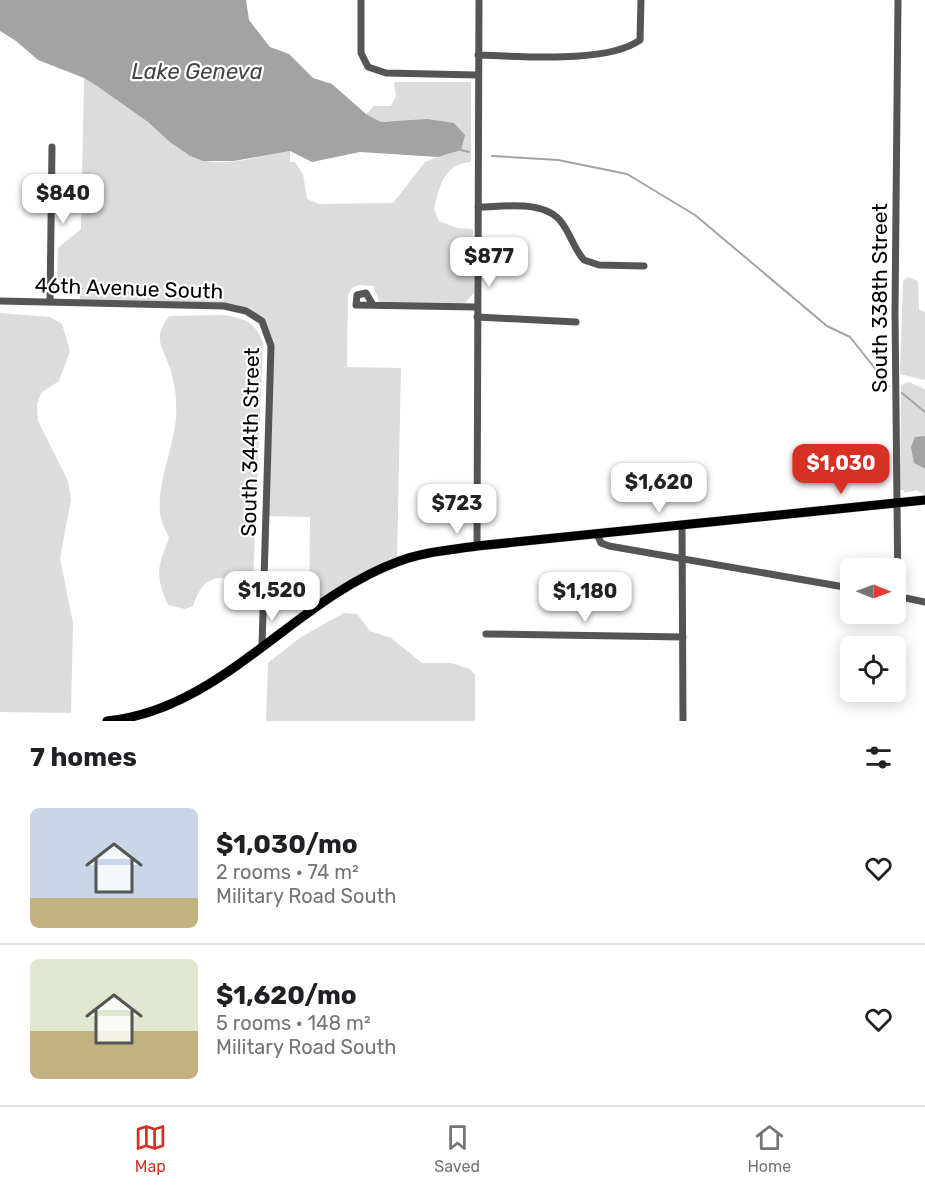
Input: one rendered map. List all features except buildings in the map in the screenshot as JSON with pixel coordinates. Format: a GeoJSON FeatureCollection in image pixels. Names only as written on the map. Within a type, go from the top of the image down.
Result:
{"type":"FeatureCollection","features":[{"type":"Feature","properties":{"kind":"main road"},"geometry":{"type":"LineString","coordinates":[[107,721],[122,720],[177,700],[207,685],[351,585],[382,568],[430,553],[477,546],[925,500]]}},
{"type":"Feature","properties":{"kind":"street"},"geometry":{"type":"LineString","coordinates":[[361,0],[361,53],[368,67],[392,73],[477,75]]}},
{"type":"Feature","properties":{"kind":"street"},"geometry":{"type":"LineString","coordinates":[[477,546],[476,307],[479,0]]}},
{"type":"Feature","properties":{"kind":"street"},"geometry":{"type":"LineString","coordinates":[[478,56],[575,56],[632,46],[640,40],[641,0]]}},
{"type":"Feature","properties":{"kind":"street","name":"South 338th Street"},"geometry":{"type":"LineString","coordinates":[[897,558],[895,314],[898,0]]}},
{"type":"Feature","properties":{"kind":"street"},"geometry":{"type":"LineString","coordinates":[[50,302],[52,147]]}},
{"type":"Feature","properties":{"kind":"street"},"geometry":{"type":"LineString","coordinates":[[478,207],[540,209],[551,212],[564,226],[578,253],[591,264],[644,266]]}},
{"type":"Feature","properties":{"kind":"street","name":"46th Avenue South"},"geometry":{"type":"LineString","coordinates":[[0,301],[224,306],[256,316]]}},
{"type":"Feature","properties":{"kind":"street"},"geometry":{"type":"LineString","coordinates":[[373,305],[476,307]]}},
{"type":"Feature","properties":{"kind":"street","name":"South 344th Street"},"geometry":{"type":"LineString","coordinates":[[256,316],[267,330],[271,346],[262,646]]}},
{"type":"Feature","properties":{"kind":"street"},"geometry":{"type":"LineString","coordinates":[[477,317],[576,322]]}},
{"type":"Feature","properties":{"kind":"street"},"geometry":{"type":"LineString","coordinates":[[682,525],[684,560],[683,721]]}},
{"type":"Feature","properties":{"kind":"street"},"geometry":{"type":"LineString","coordinates":[[597,534],[604,545],[840,586]]}},
{"type":"Feature","properties":{"kind":"street"},"geometry":{"type":"LineString","coordinates":[[906,598],[925,602]]}},
{"type":"Feature","properties":{"kind":"street"},"geometry":{"type":"LineString","coordinates":[[486,634],[683,637]]}},
{"type":"Feature","properties":{"kind":"shaded area"},"geometry":{"type":"Polygon","coordinates":[[[84,78],[134,111],[180,150],[194,158],[224,162],[290,151],[290,162],[295,162],[303,174],[307,199],[319,204],[393,203],[425,162],[438,157],[389,121],[381,122],[366,114],[374,106],[391,106],[396,96],[394,82],[471,82],[471,162],[454,167],[444,178],[434,209],[439,221],[457,228],[473,229],[474,293],[464,304],[380,303],[373,286],[358,285],[352,288],[348,295],[347,367],[401,368],[397,561],[309,613],[310,517],[265,516],[271,346],[262,321],[237,308],[80,303],[80,285],[75,291],[65,291],[57,283],[58,248],[81,229],[84,78]]]}},
{"type":"Feature","properties":{"kind":"shaded area"},"geometry":{"type":"Polygon","coordinates":[[[908,277],[918,281],[919,310],[925,312],[925,380],[900,374],[903,281],[908,277]]]}},
{"type":"Feature","properties":{"kind":"shaded area"},"geometry":{"type":"Polygon","coordinates":[[[0,313],[50,317],[62,324],[70,351],[59,381],[41,393],[37,405],[38,421],[68,481],[71,500],[60,558],[73,623],[71,713],[0,712],[0,313]]]}},
{"type":"Feature","properties":{"kind":"shaded area"},"geometry":{"type":"Polygon","coordinates":[[[223,315],[248,322],[257,330],[263,343],[253,583],[216,578],[203,586],[193,606],[185,609],[168,605],[159,579],[160,565],[169,538],[161,519],[160,498],[176,416],[174,384],[161,346],[160,336],[169,316],[223,315]]]}},
{"type":"Feature","properties":{"kind":"shaded area"},"geometry":{"type":"Polygon","coordinates":[[[909,382],[925,389],[925,436],[919,437],[914,463],[925,469],[925,495],[917,490],[903,493],[904,490],[900,490],[901,385],[909,382]]]}},
{"type":"Feature","properties":{"kind":"shaded area"},"geometry":{"type":"Polygon","coordinates":[[[344,613],[357,614],[370,631],[391,638],[422,663],[451,663],[470,669],[475,675],[475,721],[266,721],[268,663],[301,637],[344,613]]]}},
{"type":"Feature","properties":{"kind":"water","name":"Lake Geneva"},"geometry":{"type":"Polygon","coordinates":[[[0,0],[246,0],[249,20],[270,47],[289,54],[313,78],[332,84],[366,114],[381,122],[427,119],[454,123],[465,135],[461,150],[438,157],[360,152],[312,162],[290,151],[234,161],[203,161],[190,156],[171,143],[148,122],[97,86],[84,78],[38,60],[0,31],[0,0]]]}},
{"type":"Feature","properties":{"kind":"water"},"geometry":{"type":"Polygon","coordinates":[[[925,436],[925,469],[914,463],[911,447],[915,437],[925,436]]]}},
{"type":"Feature","properties":{"kind":"waterway"},"geometry":{"type":"LineString","coordinates":[[461,150],[469,152]]}},
{"type":"Feature","properties":{"kind":"waterway"},"geometry":{"type":"LineString","coordinates":[[492,156],[558,160],[627,174],[695,215],[827,326],[850,337],[889,386]]}},
{"type":"Feature","properties":{"kind":"waterway"},"geometry":{"type":"LineString","coordinates":[[902,393],[925,412]]}}]}
